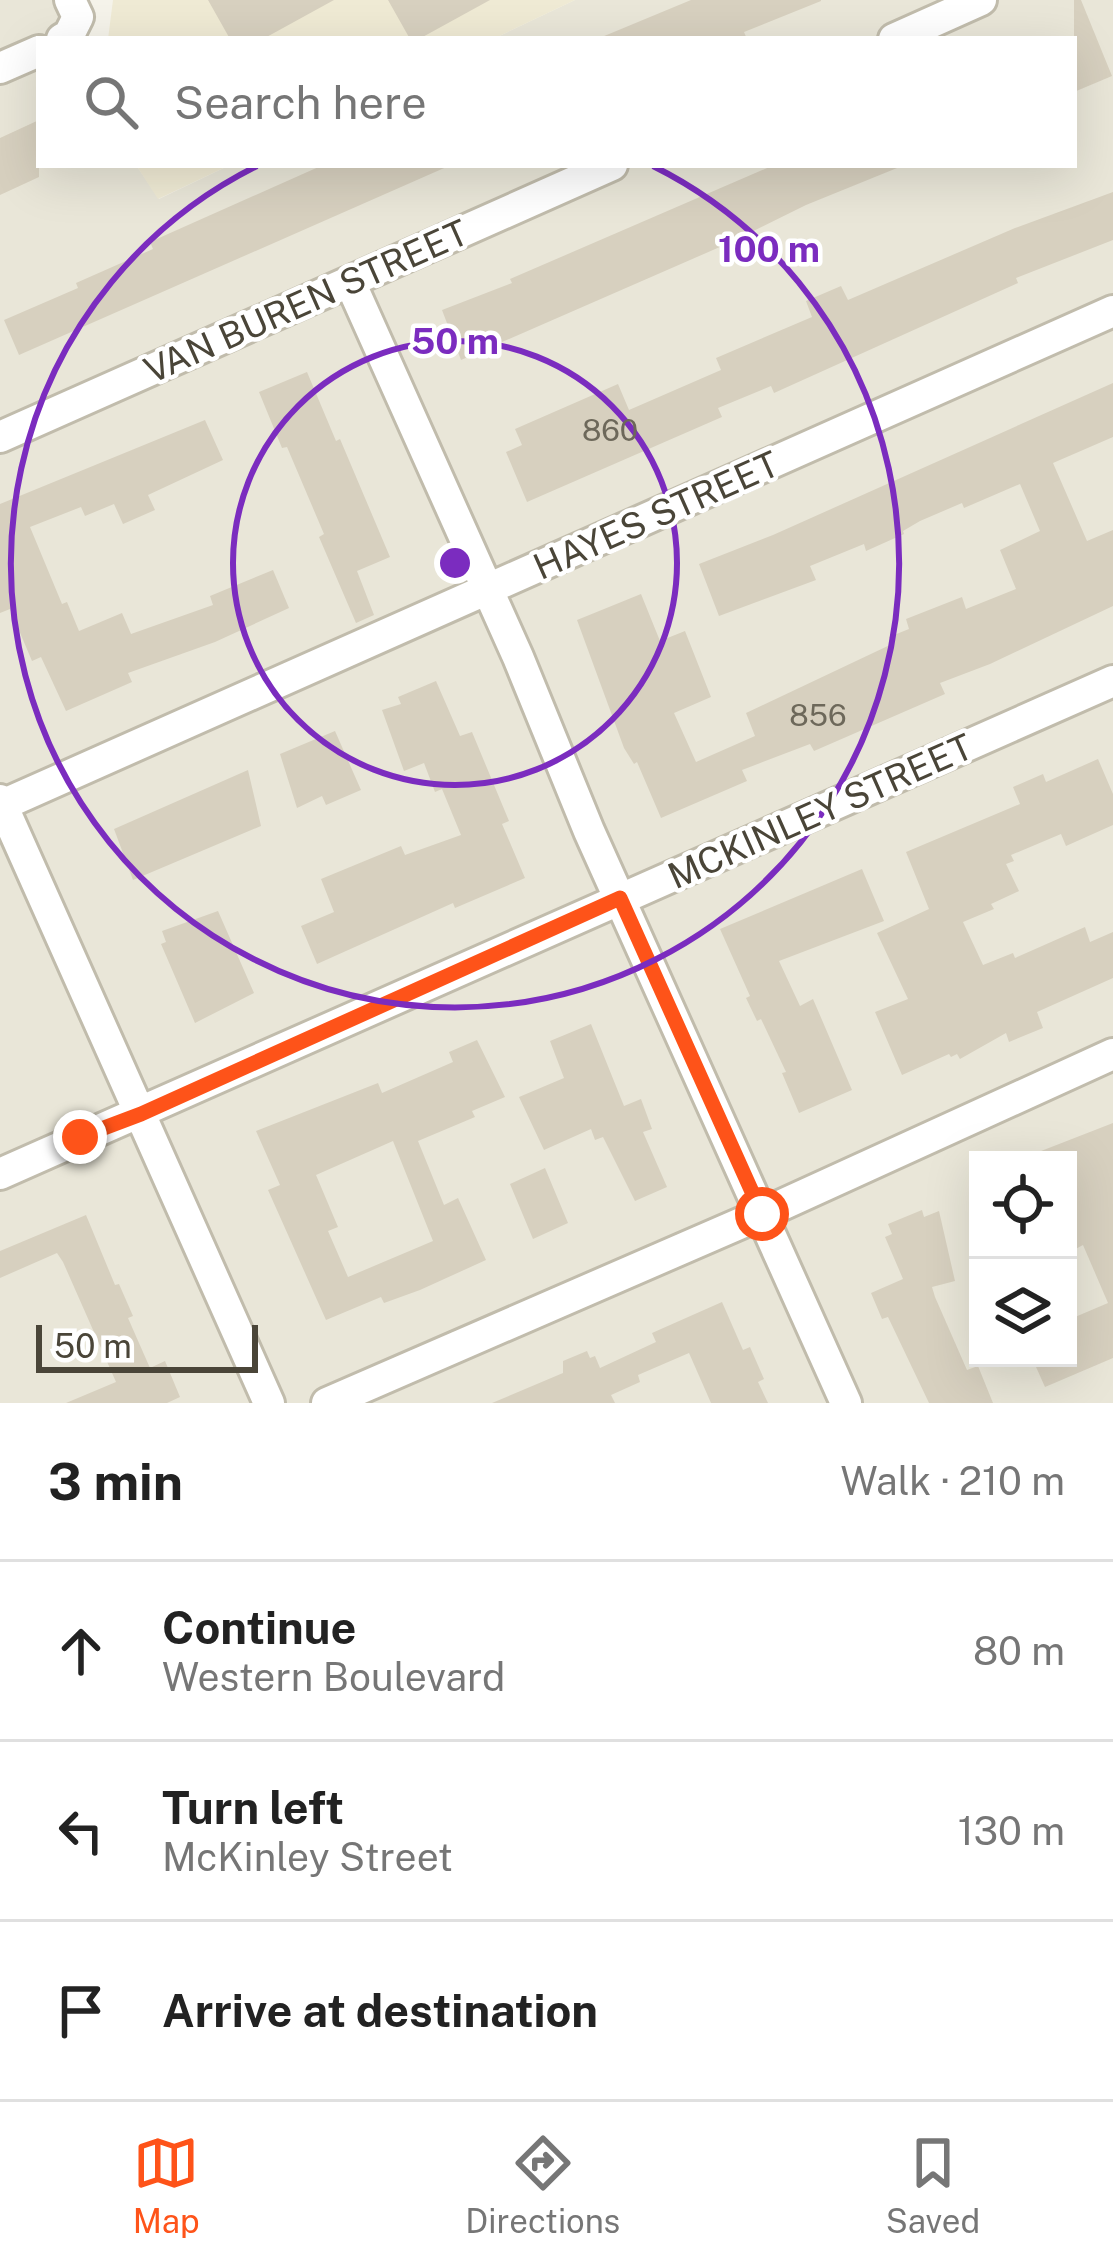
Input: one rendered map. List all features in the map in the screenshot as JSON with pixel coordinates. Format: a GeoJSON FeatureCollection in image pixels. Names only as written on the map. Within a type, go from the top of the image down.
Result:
{"type":"FeatureCollection","features":[{"type":"Feature","properties":{"kind":"street"},"geometry":{"type":"LineString","coordinates":[[67,36],[78,17],[70,0]]}},
{"type":"Feature","properties":{"kind":"street"},"geometry":{"type":"LineString","coordinates":[[901,36],[981,0]]}},
{"type":"Feature","properties":{"kind":"street"},"geometry":{"type":"LineString","coordinates":[[0,68],[36,52]]}},
{"type":"Feature","properties":{"kind":"street","name":"VAN BUREN STREET"},"geometry":{"type":"LineString","coordinates":[[0,437],[606,168]]}},
{"type":"Feature","properties":{"kind":"street"},"geometry":{"type":"LineString","coordinates":[[350,283],[846,1403]]}},
{"type":"Feature","properties":{"kind":"street","name":"HAYES STREET"},"geometry":{"type":"LineString","coordinates":[[1,803],[1113,311]]}},
{"type":"Feature","properties":{"kind":"street","name":"MCKINLEY STREET"},"geometry":{"type":"LineString","coordinates":[[0,1174],[1113,681]]}},
{"type":"Feature","properties":{"kind":"street"},"geometry":{"type":"LineString","coordinates":[[1,803],[269,1403]]}},
{"type":"Feature","properties":{"kind":"street"},"geometry":{"type":"LineString","coordinates":[[327,1403],[762,1214],[1113,1054]]}},
{"type":"Feature","properties":{"kind":"shaded area"},"geometry":{"type":"Polygon","coordinates":[[[0,0],[69,0],[75,36],[36,36],[36,168],[138,168],[159,199],[224,168],[1077,168],[1077,36],[499,36],[575,0],[1113,0],[1113,1403],[0,1403],[0,0]]]}},
{"type":"Feature","properties":{"kind":"shaded area"},"geometry":{"type":"Polygon","coordinates":[[[113,0],[575,0],[499,36],[108,36],[113,0]]]}},
{"type":"Feature","properties":{"kind":"shaded area"},"geometry":{"type":"Polygon","coordinates":[[[138,168],[224,168],[158,199],[138,168]]]}},
{"type":"Feature","properties":{"kind":"building"},"geometry":{"type":"Polygon","coordinates":[[[208,0],[334,0],[268,36],[228,36],[208,0]]]}},
{"type":"Feature","properties":{"kind":"building"},"geometry":{"type":"Polygon","coordinates":[[[388,0],[490,0],[424,36],[408,36],[388,0]]]}},
{"type":"Feature","properties":{"kind":"building"},"geometry":{"type":"Polygon","coordinates":[[[691,0],[821,0],[744,32],[746,36],[604,36],[691,0]]]}},
{"type":"Feature","properties":{"kind":"building"},"geometry":{"type":"Polygon","coordinates":[[[1074,0],[1081,0],[1112,76],[1077,91],[1074,0]]]}},
{"type":"Feature","properties":{"kind":"building"},"geometry":{"type":"Polygon","coordinates":[[[36,121],[39,177],[0,195],[0,138],[36,121]]]}},
{"type":"Feature","properties":{"kind":"building"},"geometry":{"type":"Polygon","coordinates":[[[316,168],[444,168],[19,355],[4,320],[153,249],[150,242],[316,168]]]}},
{"type":"Feature","properties":{"kind":"building"},"geometry":{"type":"Polygon","coordinates":[[[767,168],[897,168],[461,360],[442,310],[512,283],[510,279],[767,168]]]}},
{"type":"Feature","properties":{"kind":"building"},"geometry":{"type":"Polygon","coordinates":[[[1113,192],[1113,240],[1016,278],[1018,283],[774,393],[771,386],[718,408],[722,417],[527,502],[506,452],[522,445],[515,429],[618,384],[629,410],[721,370],[716,358],[812,317],[806,301],[841,286],[848,300],[1015,228],[1113,192]]]}},
{"type":"Feature","properties":{"kind":"building"},"geometry":{"type":"Polygon","coordinates":[[[307,372],[390,557],[357,571],[374,615],[356,623],[319,537],[324,534],[259,392],[307,372]]]}},
{"type":"Feature","properties":{"kind":"building"},"geometry":{"type":"Polygon","coordinates":[[[1113,383],[1113,437],[1053,463],[1087,541],[1113,530],[1113,606],[940,683],[945,694],[814,751],[810,744],[742,770],[747,781],[661,818],[637,762],[624,748],[577,620],[641,594],[660,641],[685,631],[711,697],[674,713],[696,762],[755,736],[746,713],[892,644],[889,637],[909,629],[906,619],[962,597],[966,609],[1016,589],[1000,550],[1040,531],[1020,484],[920,521],[866,551],[864,544],[810,566],[816,580],[719,616],[699,564],[1113,383]]]}},
{"type":"Feature","properties":{"kind":"building"},"geometry":{"type":"Polygon","coordinates":[[[205,420],[223,460],[148,495],[155,510],[123,524],[114,504],[85,516],[81,507],[30,527],[62,604],[67,602],[79,631],[122,613],[131,634],[213,605],[210,596],[273,570],[289,608],[215,642],[128,673],[132,682],[66,711],[41,657],[32,661],[10,609],[0,613],[0,504],[205,420]]]}},
{"type":"Feature","properties":{"kind":"building"},"geometry":{"type":"Polygon","coordinates":[[[436,681],[460,736],[472,732],[509,821],[502,824],[525,878],[455,908],[453,903],[317,964],[301,926],[334,912],[321,879],[401,846],[405,855],[461,835],[442,789],[435,792],[424,763],[404,771],[382,710],[401,704],[398,697],[436,681]]]}},
{"type":"Feature","properties":{"kind":"building"},"geometry":{"type":"Polygon","coordinates":[[[335,731],[361,790],[326,805],[322,796],[297,808],[280,754],[335,731]]]}},
{"type":"Feature","properties":{"kind":"building"},"geometry":{"type":"Polygon","coordinates":[[[1098,759],[1113,794],[1113,825],[1066,846],[1061,834],[1011,855],[1014,861],[1006,864],[1019,891],[991,904],[994,909],[963,922],[983,965],[1013,953],[1015,958],[1085,927],[1090,942],[1113,932],[1113,978],[1037,1012],[1043,1028],[1009,1042],[1006,1033],[960,1059],[949,1054],[902,1075],[875,1012],[908,999],[877,933],[929,909],[906,852],[1020,804],[1013,787],[1043,774],[1046,782],[1098,759]]]}},
{"type":"Feature","properties":{"kind":"building"},"geometry":{"type":"Polygon","coordinates":[[[248,770],[261,826],[133,880],[114,829],[248,770]]]}},
{"type":"Feature","properties":{"kind":"building"},"geometry":{"type":"Polygon","coordinates":[[[862,869],[884,921],[779,961],[800,1006],[813,999],[852,1090],[799,1113],[782,1073],[786,1072],[746,998],[750,996],[720,929],[862,869]]]}},
{"type":"Feature","properties":{"kind":"building"},"geometry":{"type":"Polygon","coordinates":[[[218,911],[254,993],[195,1023],[161,944],[166,942],[162,931],[218,911]]]}},
{"type":"Feature","properties":{"kind":"building"},"geometry":{"type":"Polygon","coordinates":[[[591,1024],[624,1106],[641,1099],[652,1129],[643,1132],[667,1187],[635,1201],[603,1137],[595,1140],[591,1129],[544,1150],[519,1097],[564,1078],[550,1041],[591,1024]]]}},
{"type":"Feature","properties":{"kind":"building"},"geometry":{"type":"Polygon","coordinates":[[[477,1040],[505,1097],[472,1111],[475,1117],[418,1141],[444,1205],[458,1198],[486,1260],[420,1290],[384,1303],[381,1297],[326,1320],[268,1190],[280,1185],[256,1131],[378,1083],[382,1093],[453,1062],[449,1052],[477,1040]],[[393,1141],[316,1175],[338,1227],[328,1231],[348,1277],[433,1241],[393,1141]]]}},
{"type":"Feature","properties":{"kind":"building"},"geometry":{"type":"Polygon","coordinates":[[[1113,1123],[1113,1358],[1045,1387],[1036,1367],[1077,1367],[1077,1316],[1108,1303],[1083,1245],[1077,1248],[1077,1151],[1041,1151],[1113,1123]]]}},
{"type":"Feature","properties":{"kind":"building"},"geometry":{"type":"Polygon","coordinates":[[[545,1168],[568,1223],[533,1239],[510,1184],[545,1168]]]}},
{"type":"Feature","properties":{"kind":"building"},"geometry":{"type":"Polygon","coordinates":[[[922,1210],[924,1217],[939,1211],[955,1281],[932,1287],[967,1370],[978,1367],[993,1403],[929,1403],[888,1317],[882,1319],[871,1293],[903,1279],[885,1237],[892,1234],[888,1224],[922,1210]]]}},
{"type":"Feature","properties":{"kind":"building"},"geometry":{"type":"Polygon","coordinates":[[[86,1215],[133,1316],[128,1318],[150,1368],[165,1361],[180,1397],[167,1403],[66,1403],[116,1382],[63,1262],[57,1253],[0,1278],[0,1251],[86,1215]]]}},
{"type":"Feature","properties":{"kind":"building"},"geometry":{"type":"Polygon","coordinates":[[[722,1302],[743,1350],[750,1347],[768,1403],[711,1403],[689,1353],[638,1375],[640,1382],[611,1395],[615,1403],[492,1403],[563,1373],[563,1361],[587,1351],[600,1368],[656,1342],[652,1333],[722,1302]]]}},
{"type":"Feature","properties":{"kind":"route"},"geometry":{"type":"LineString","coordinates":[[80,1137],[141,1114],[620,898],[762,1214]]}}]}
